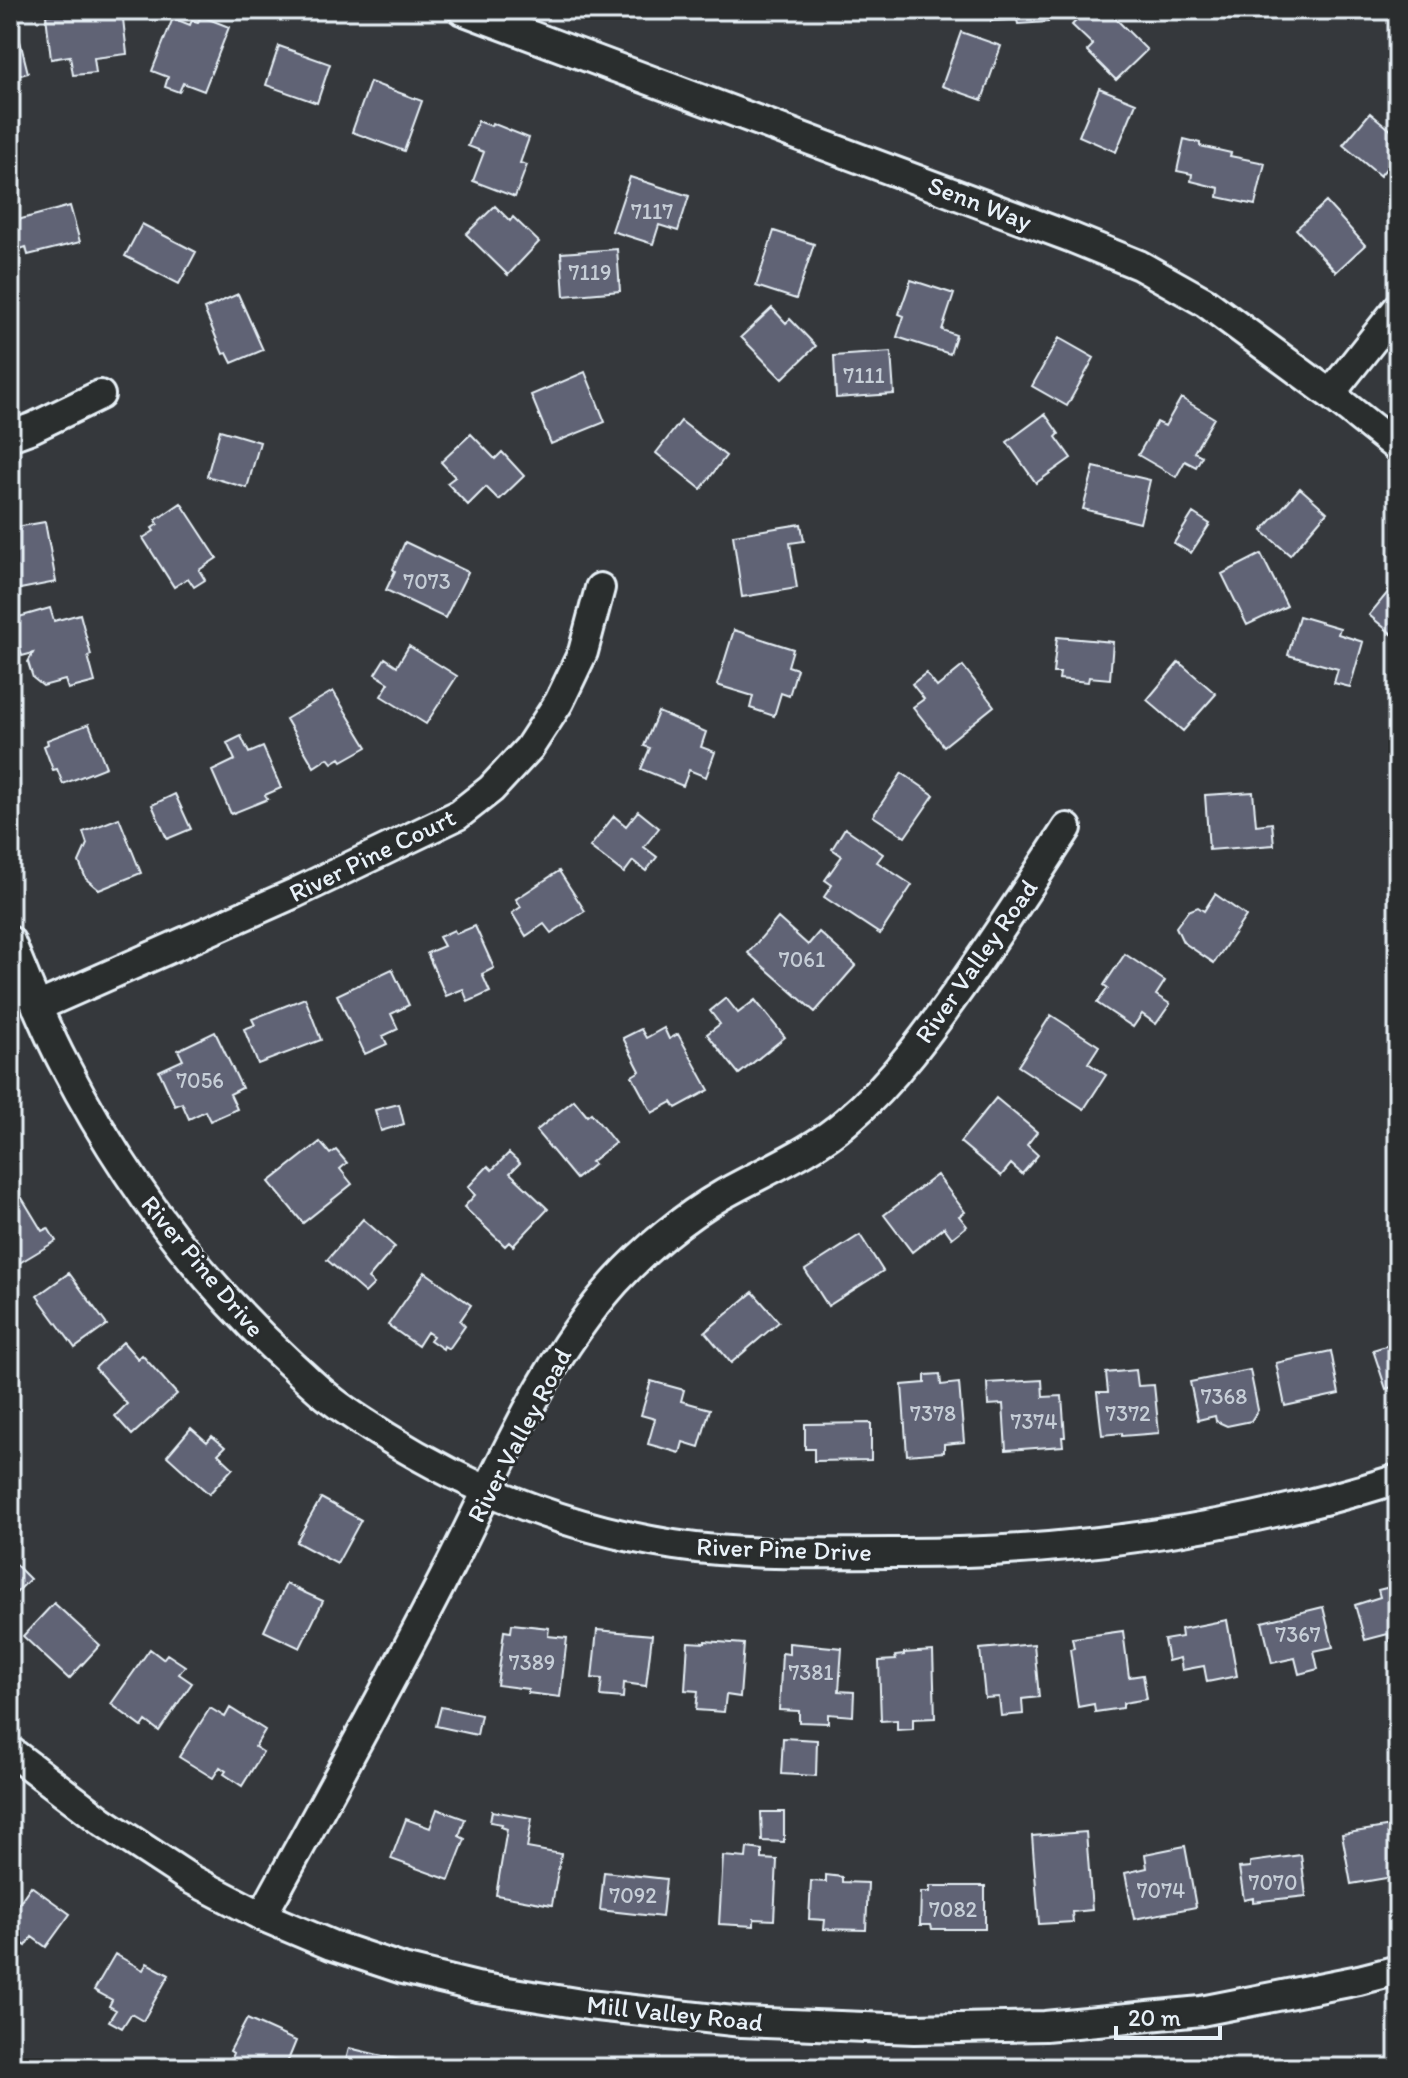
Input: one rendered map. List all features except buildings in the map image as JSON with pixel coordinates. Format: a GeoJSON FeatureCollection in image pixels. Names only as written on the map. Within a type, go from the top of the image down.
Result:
{"type":"FeatureCollection","features":[{"type":"Feature","properties":{"kind":"street"},"geometry":{"type":"LineString","coordinates":[[462,10],[526,21]]}},
{"type":"Feature","properties":{"kind":"street","name":"Senn Way"},"geometry":{"type":"LineString","coordinates":[[526,21],[1139,265],[1205,302],[1398,448]]}},
{"type":"Feature","properties":{"kind":"street"},"geometry":{"type":"LineString","coordinates":[[1330,394],[1398,308]]}},
{"type":"Feature","properties":{"kind":"street"},"geometry":{"type":"LineString","coordinates":[[10,436],[100,395]]}},
{"type":"Feature","properties":{"kind":"street","name":"River Pine Court"},"geometry":{"type":"LineString","coordinates":[[37,1007],[295,893],[458,815],[491,789],[529,748],[559,702],[583,652],[600,588]]}},
{"type":"Feature","properties":{"kind":"street","name":"River Valley Road"},"geometry":{"type":"LineString","coordinates":[[262,1916],[390,1684],[539,1388],[574,1332],[617,1280],[665,1235],[719,1197],[812,1146],[846,1122],[891,1078],[946,1007],[1067,828]]}},
{"type":"Feature","properties":{"kind":"street","name":"River Pine Drive"},"geometry":{"type":"LineString","coordinates":[[10,941],[62,1061],[98,1127],[138,1190],[207,1278],[258,1334],[327,1397],[353,1416],[420,1458],[535,1510],[595,1528],[673,1545],[752,1553],[1030,1549],[1144,1537],[1235,1521],[1346,1495],[1398,1479]]}},
{"type":"Feature","properties":{"kind":"street","name":"Mill Valley Road"},"geometry":{"type":"LineString","coordinates":[[10,1751],[102,1821],[189,1878],[262,1916],[345,1950],[403,1969],[477,1987],[588,2005],[742,2022],[914,2029],[1045,2026],[1201,2011],[1398,1970]]}}]}
